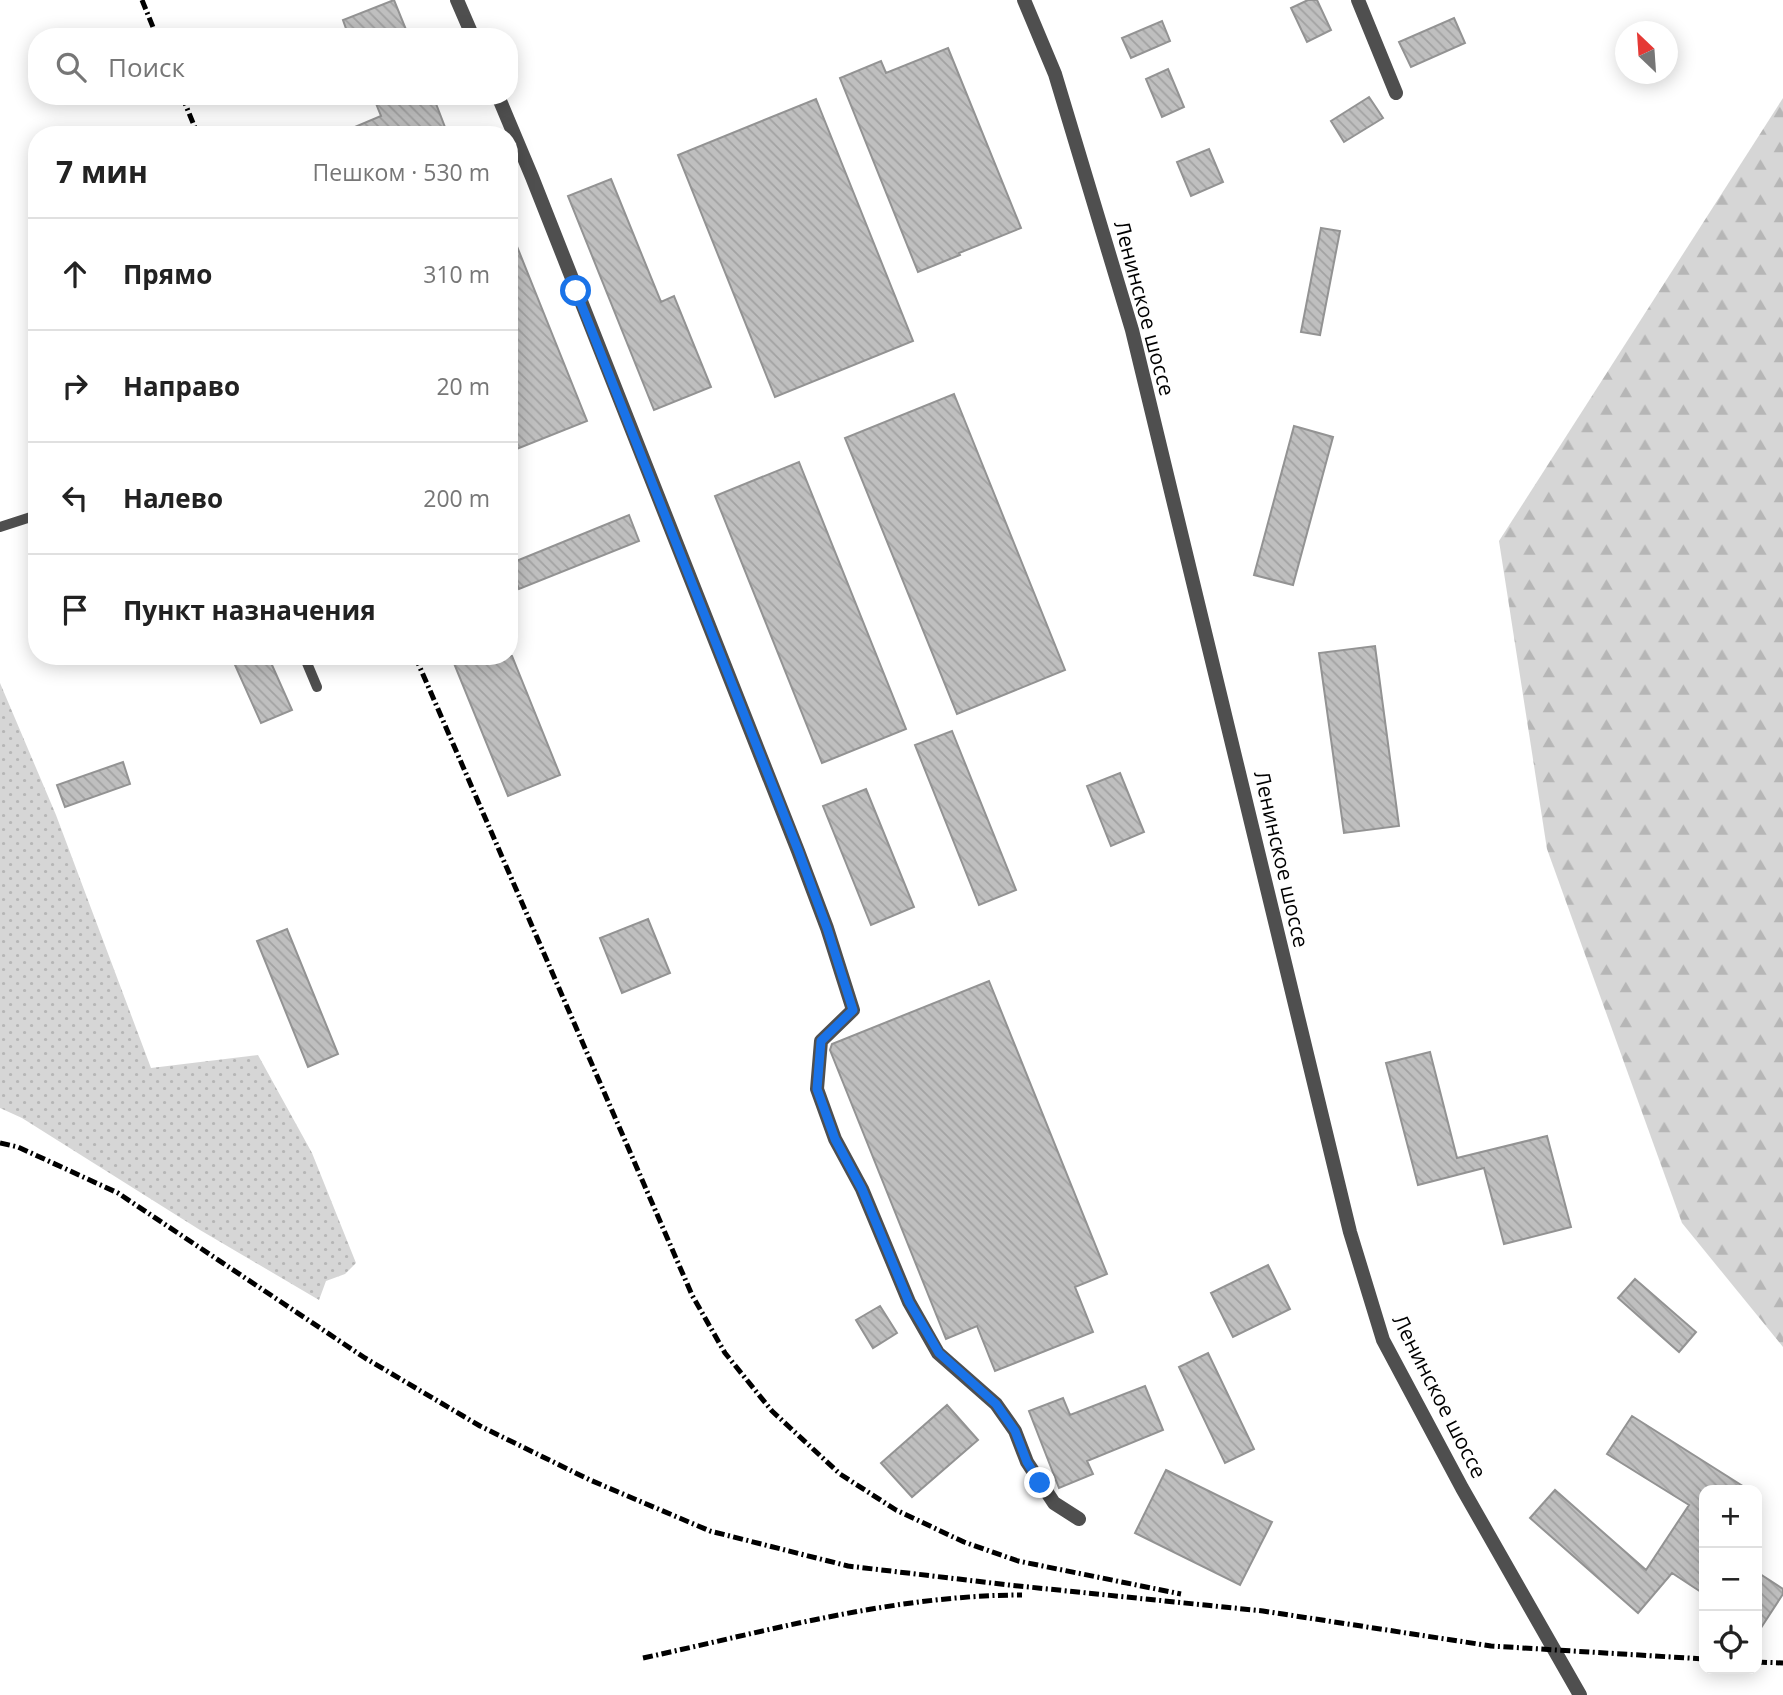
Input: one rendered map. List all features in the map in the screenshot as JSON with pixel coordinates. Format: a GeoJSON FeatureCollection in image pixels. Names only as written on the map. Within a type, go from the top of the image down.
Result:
{"type":"FeatureCollection","features":[{"type":"Feature","properties":{"kind":"street"},"geometry":{"type":"LineString","coordinates":[[457,0],[469,28]]}},
{"type":"Feature","properties":{"kind":"street","name":"Ленинское шоссе"},"geometry":{"type":"LineString","coordinates":[[1024,0],[1055,74],[1132,330],[1350,1232],[1383,1340],[1462,1488],[1580,1695]]}},
{"type":"Feature","properties":{"kind":"street"},"geometry":{"type":"LineString","coordinates":[[1358,0],[1396,93]]}},
{"type":"Feature","properties":{"kind":"street"},"geometry":{"type":"LineString","coordinates":[[502,105],[511,126]]}},
{"type":"Feature","properties":{"kind":"street"},"geometry":{"type":"LineString","coordinates":[[518,144],[798,850],[846,986],[853,1010],[821,1041],[817,1089],[835,1139],[862,1189],[909,1302],[939,1353],[996,1404],[1015,1431],[1027,1462],[1054,1503],[1079,1519]]}},
{"type":"Feature","properties":{"kind":"lane"},"geometry":{"type":"LineString","coordinates":[[0,527],[28,518]]}},
{"type":"Feature","properties":{"kind":"lane"},"geometry":{"type":"LineString","coordinates":[[308,665],[317,687]]}},
{"type":"Feature","properties":{"kind":"green space"},"geometry":{"type":"Polygon","coordinates":[[[1783,98],[1783,1347],[1682,1223],[1547,849],[1499,541],[1783,98]]]}},
{"type":"Feature","properties":{"kind":"green space"},"geometry":{"type":"Polygon","coordinates":[[[0,683],[56,815],[151,1068],[258,1055],[312,1153],[356,1263],[345,1274],[326,1281],[319,1300],[200,1230],[22,1118],[0,1108],[0,683]]]}},
{"type":"Feature","properties":{"kind":"building"},"geometry":{"type":"Polygon","coordinates":[[[394,0],[405,28],[346,28],[343,20],[394,0]]]}},
{"type":"Feature","properties":{"kind":"building"},"geometry":{"type":"Polygon","coordinates":[[[1308,0],[1317,0],[1331,30],[1307,42],[1291,8],[1308,0]]]}},
{"type":"Feature","properties":{"kind":"building"},"geometry":{"type":"Polygon","coordinates":[[[1454,18],[1465,43],[1411,67],[1399,42],[1454,18]]]}},
{"type":"Feature","properties":{"kind":"building"},"geometry":{"type":"Polygon","coordinates":[[[1162,21],[1170,41],[1131,58],[1122,38],[1162,21]]]}},
{"type":"Feature","properties":{"kind":"building"},"geometry":{"type":"Polygon","coordinates":[[[948,48],[1021,228],[918,272],[840,78],[881,61],[886,73],[948,48]]]}},
{"type":"Feature","properties":{"kind":"building"},"geometry":{"type":"Polygon","coordinates":[[[1168,69],[1184,107],[1162,117],[1146,79],[1168,69]]]}},
{"type":"Feature","properties":{"kind":"building"},"geometry":{"type":"Polygon","coordinates":[[[1369,97],[1383,118],[1344,142],[1331,121],[1369,97]]]}},
{"type":"Feature","properties":{"kind":"building"},"geometry":{"type":"Polygon","coordinates":[[[816,99],[913,341],[775,397],[678,155],[816,99]]]}},
{"type":"Feature","properties":{"kind":"building"},"geometry":{"type":"Polygon","coordinates":[[[377,105],[436,105],[445,126],[357,126],[381,116],[377,105]]]}},
{"type":"Feature","properties":{"kind":"building"},"geometry":{"type":"Polygon","coordinates":[[[1209,149],[1223,182],[1191,196],[1177,162],[1209,149]]]}},
{"type":"Feature","properties":{"kind":"building"},"geometry":{"type":"Polygon","coordinates":[[[611,179],[661,302],[674,296],[711,387],[654,410],[568,196],[611,179]]]}},
{"type":"Feature","properties":{"kind":"building"},"geometry":{"type":"Polygon","coordinates":[[[1321,228],[1340,231],[1320,335],[1301,332],[1321,228]]]}},
{"type":"Feature","properties":{"kind":"building"},"geometry":{"type":"Polygon","coordinates":[[[518,249],[587,421],[518,448],[518,249]]]}},
{"type":"Feature","properties":{"kind":"building"},"geometry":{"type":"Polygon","coordinates":[[[954,394],[1065,670],[957,714],[845,438],[954,394]]]}},
{"type":"Feature","properties":{"kind":"building"},"geometry":{"type":"Polygon","coordinates":[[[1294,426],[1333,437],[1293,585],[1254,575],[1294,426]]]}},
{"type":"Feature","properties":{"kind":"building"},"geometry":{"type":"Polygon","coordinates":[[[799,462],[906,729],[822,763],[715,496],[799,462]]]}},
{"type":"Feature","properties":{"kind":"building"},"geometry":{"type":"Polygon","coordinates":[[[629,515],[639,541],[519,589],[518,560],[629,515]]]}},
{"type":"Feature","properties":{"kind":"building"},"geometry":{"type":"Polygon","coordinates":[[[1375,646],[1399,826],[1344,833],[1319,653],[1375,646]]]}},
{"type":"Feature","properties":{"kind":"building"},"geometry":{"type":"Polygon","coordinates":[[[235,665],[272,665],[292,710],[261,723],[235,665]]]}},
{"type":"Feature","properties":{"kind":"building"},"geometry":{"type":"Polygon","coordinates":[[[455,665],[516,665],[560,775],[508,796],[455,665]]]}},
{"type":"Feature","properties":{"kind":"building"},"geometry":{"type":"Polygon","coordinates":[[[952,731],[1016,890],[979,905],[915,745],[952,731]]]}},
{"type":"Feature","properties":{"kind":"building"},"geometry":{"type":"Polygon","coordinates":[[[123,762],[130,784],[65,807],[57,785],[123,762]]]}},
{"type":"Feature","properties":{"kind":"building"},"geometry":{"type":"Polygon","coordinates":[[[1120,773],[1144,832],[1111,846],[1087,786],[1120,773]]]}},
{"type":"Feature","properties":{"kind":"building"},"geometry":{"type":"Polygon","coordinates":[[[866,789],[914,907],[871,925],[823,806],[866,789]]]}},
{"type":"Feature","properties":{"kind":"building"},"geometry":{"type":"Polygon","coordinates":[[[648,919],[670,973],[622,993],[600,938],[648,919]]]}},
{"type":"Feature","properties":{"kind":"building"},"geometry":{"type":"Polygon","coordinates":[[[287,929],[338,1054],[308,1067],[257,941],[287,929]]]}},
{"type":"Feature","properties":{"kind":"building"},"geometry":{"type":"Polygon","coordinates":[[[989,981],[1107,1274],[1075,1287],[1093,1332],[995,1371],[977,1326],[946,1339],[830,1050],[832,1044],[989,981]]]}},
{"type":"Feature","properties":{"kind":"building"},"geometry":{"type":"Polygon","coordinates":[[[1430,1052],[1457,1158],[1547,1136],[1571,1227],[1504,1244],[1484,1168],[1418,1185],[1386,1063],[1430,1052]]]}},
{"type":"Feature","properties":{"kind":"building"},"geometry":{"type":"Polygon","coordinates":[[[1268,1265],[1290,1309],[1233,1337],[1211,1293],[1268,1265]]]}},
{"type":"Feature","properties":{"kind":"building"},"geometry":{"type":"Polygon","coordinates":[[[1635,1279],[1696,1332],[1679,1352],[1618,1298],[1635,1279]]]}},
{"type":"Feature","properties":{"kind":"building"},"geometry":{"type":"Polygon","coordinates":[[[880,1306],[897,1333],[873,1348],[856,1320],[880,1306]]]}},
{"type":"Feature","properties":{"kind":"building"},"geometry":{"type":"Polygon","coordinates":[[[1208,1353],[1254,1449],[1225,1463],[1179,1367],[1208,1353]]]}},
{"type":"Feature","properties":{"kind":"building"},"geometry":{"type":"Polygon","coordinates":[[[1145,1386],[1163,1430],[1087,1461],[1093,1474],[1059,1488],[1029,1411],[1063,1398],[1070,1415],[1145,1386]]]}},
{"type":"Feature","properties":{"kind":"building"},"geometry":{"type":"Polygon","coordinates":[[[947,1405],[978,1440],[912,1497],[881,1463],[947,1405]]]}},
{"type":"Feature","properties":{"kind":"building"},"geometry":{"type":"Polygon","coordinates":[[[1632,1416],[1741,1485],[1699,1485],[1699,1591],[1672,1573],[1638,1613],[1530,1518],[1555,1490],[1646,1570],[1689,1505],[1607,1454],[1632,1416]]]}},
{"type":"Feature","properties":{"kind":"building"},"geometry":{"type":"Polygon","coordinates":[[[1166,1470],[1272,1522],[1240,1585],[1135,1533],[1166,1470]]]}},
{"type":"Feature","properties":{"kind":"building"},"geometry":{"type":"Polygon","coordinates":[[[1762,1575],[1783,1589],[1783,1594],[1762,1626],[1762,1575]]]}},
{"type":"Feature","properties":{"kind":"railway"},"geometry":{"type":"LineString","coordinates":[[142,0],[153,28]]}},
{"type":"Feature","properties":{"kind":"railway"},"geometry":{"type":"LineString","coordinates":[[186,105],[194,126]]}},
{"type":"Feature","properties":{"kind":"railway"},"geometry":{"type":"LineString","coordinates":[[419,665],[692,1295],[725,1353],[772,1411],[840,1474],[896,1510],[964,1542],[1018,1561],[1181,1594]]}},
{"type":"Feature","properties":{"kind":"railway"},"geometry":{"type":"LineString","coordinates":[[0,1143],[18,1147],[118,1193],[365,1358],[480,1426],[590,1480],[710,1531],[848,1566],[1263,1611],[1491,1646],[1699,1659]]}},
{"type":"Feature","properties":{"kind":"railway"},"geometry":{"type":"LineString","coordinates":[[643,1658],[831,1616],[879,1608],[926,1601],[1022,1595]]}},
{"type":"Feature","properties":{"kind":"railway"},"geometry":{"type":"LineString","coordinates":[[1762,1662],[1783,1663]]}},
{"type":"Feature","properties":{"kind":"route"},"geometry":{"type":"LineString","coordinates":[[576,291],[798,850],[853,1010],[821,1041],[817,1089],[835,1139],[862,1189],[909,1302],[939,1353],[996,1404],[1015,1431],[1027,1462],[1040,1483]]}}]}
